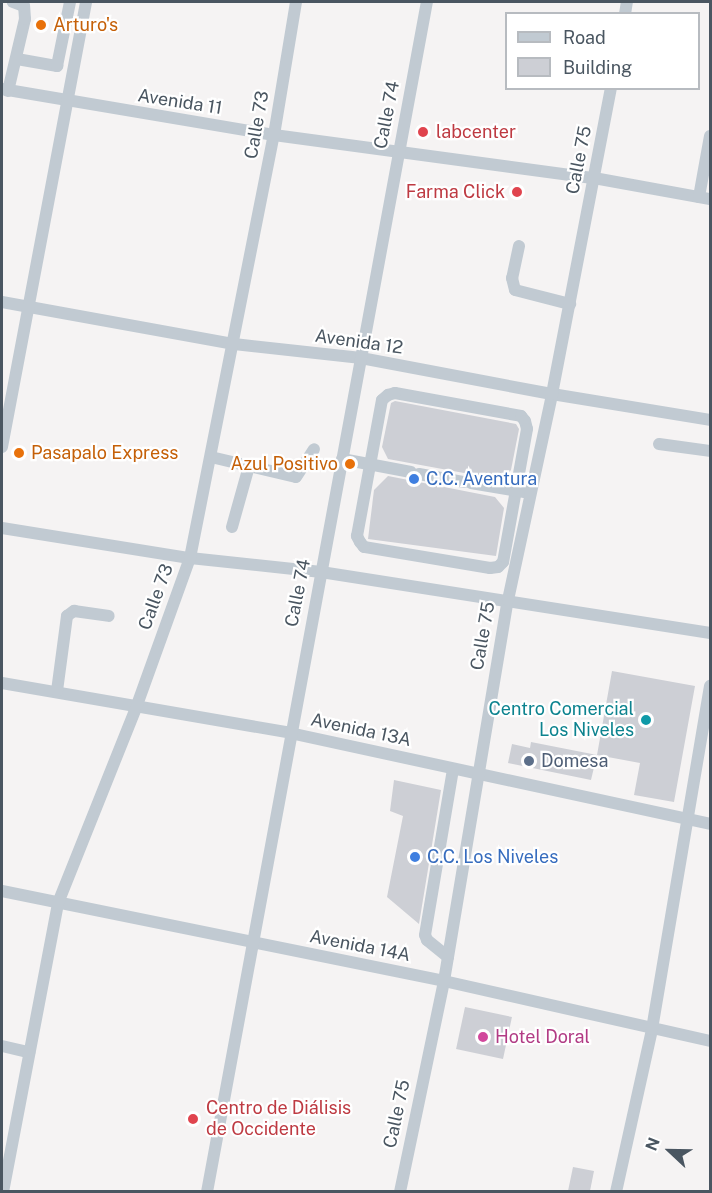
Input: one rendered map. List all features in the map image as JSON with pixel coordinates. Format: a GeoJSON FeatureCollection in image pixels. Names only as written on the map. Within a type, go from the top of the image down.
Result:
{"type":"FeatureCollection","features":[{"type":"Feature","properties":{"kind":"street"},"geometry":{"type":"LineString","coordinates":[[5,90],[17,59],[25,19],[24,6],[13,2]]}},
{"type":"Feature","properties":{"kind":"street"},"geometry":{"type":"LineString","coordinates":[[17,59],[57,66],[70,2]]}},
{"type":"Feature","properties":{"kind":"street"},"geometry":{"type":"LineString","coordinates":[[2,447],[26,308],[86,2]]}},
{"type":"Feature","properties":{"kind":"street","name":"Calle 73"},"geometry":{"type":"LineString","coordinates":[[3,1191],[58,903],[137,705],[190,558],[274,135],[296,2]]}},
{"type":"Feature","properties":{"kind":"street","name":"Calle 74"},"geometry":{"type":"LineString","coordinates":[[207,1191],[397,153],[427,2]]}},
{"type":"Feature","properties":{"kind":"street","name":"Avenida 11"},"geometry":{"type":"LineString","coordinates":[[5,90],[274,135],[594,178],[705,198]]}},
{"type":"Feature","properties":{"kind":"street","name":"Calle 75"},"geometry":{"type":"LineString","coordinates":[[400,1191],[444,981],[508,600],[552,394],[611,90]]}},
{"type":"Feature","properties":{"kind":"street"},"geometry":{"type":"LineString","coordinates":[[705,198],[711,136]]}},
{"type":"Feature","properties":{"kind":"street"},"geometry":{"type":"LineString","coordinates":[[519,246],[512,278],[515,290],[570,304]]}},
{"type":"Feature","properties":{"kind":"street","name":"Avenida 12"},"geometry":{"type":"LineString","coordinates":[[2,302],[234,344],[361,358],[552,394],[711,420]]}},
{"type":"Feature","properties":{"kind":"street"},"geometry":{"type":"LineString","coordinates":[[395,393],[520,416],[527,429],[516,490],[503,562],[498,567],[490,568],[364,547],[357,536],[382,400],[388,395],[395,393]]}},
{"type":"Feature","properties":{"kind":"street"},"geometry":{"type":"LineString","coordinates":[[659,444],[711,451]]}},
{"type":"Feature","properties":{"kind":"street"},"geometry":{"type":"LineString","coordinates":[[211,457],[296,477],[314,449]]}},
{"type":"Feature","properties":{"kind":"street"},"geometry":{"type":"LineString","coordinates":[[342,459],[531,493]]}},
{"type":"Feature","properties":{"kind":"street"},"geometry":{"type":"LineString","coordinates":[[232,527],[249,466]]}},
{"type":"Feature","properties":{"kind":"street"},"geometry":{"type":"LineString","coordinates":[[2,528],[190,558],[321,572],[711,633]]}},
{"type":"Feature","properties":{"kind":"street"},"geometry":{"type":"LineString","coordinates":[[57,691],[67,616],[74,611],[109,616]]}},
{"type":"Feature","properties":{"kind":"street","name":"Avenida 13A"},"geometry":{"type":"LineString","coordinates":[[2,683],[290,733],[711,824]]}},
{"type":"Feature","properties":{"kind":"street"},"geometry":{"type":"LineString","coordinates":[[616,1191],[652,1029],[711,686]]}},
{"type":"Feature","properties":{"kind":"street"},"geometry":{"type":"LineString","coordinates":[[448,957],[432,945],[425,935],[453,769]]}},
{"type":"Feature","properties":{"kind":"street","name":"Avenida 14A"},"geometry":{"type":"LineString","coordinates":[[2,891],[444,981],[711,1041]]}},
{"type":"Feature","properties":{"kind":"street"},"geometry":{"type":"LineString","coordinates":[[2,1046],[29,1052]]}},
{"type":"Feature","properties":{"kind":"building"},"geometry":{"type":"Polygon","coordinates":[[[395,401],[516,424],[519,429],[511,470],[502,480],[388,459],[382,447],[391,403],[395,401]]]}},
{"type":"Feature","properties":{"kind":"building"},"geometry":{"type":"Polygon","coordinates":[[[388,476],[495,497],[504,508],[496,556],[368,539],[374,490],[388,476]]]}},
{"type":"Feature","properties":{"kind":"building","name":"Centro Comercial Los Niveles"},"geometry":{"type":"Polygon","coordinates":[[[612,671],[695,686],[674,802],[634,795],[640,763],[597,755],[612,671]]]}},
{"type":"Feature","properties":{"kind":"building"},"geometry":{"type":"Polygon","coordinates":[[[531,742],[597,755],[591,780],[508,763],[512,744],[530,748],[531,742]]]}},
{"type":"Feature","properties":{"kind":"building","name":"C.C. Los Niveles"},"geometry":{"type":"Polygon","coordinates":[[[394,780],[441,790],[419,924],[387,897],[403,816],[390,811],[394,780]]]}},
{"type":"Feature","properties":{"kind":"building","name":"Hotel Doral"},"geometry":{"type":"Polygon","coordinates":[[[465,1007],[512,1017],[503,1059],[456,1049],[465,1007]]]}},
{"type":"Feature","properties":{"kind":"building"},"geometry":{"type":"Polygon","coordinates":[[[573,1167],[594,1171],[590,1191],[568,1191],[573,1167]]]}},
{"type":"Feature","properties":{"kind":"place","name":"Arturo's"},"geometry":{"type":"Point","coordinates":[41,25]}},
{"type":"Feature","properties":{"kind":"place","name":"labcenter"},"geometry":{"type":"Point","coordinates":[423,132]}},
{"type":"Feature","properties":{"kind":"place","name":"Farma Click"},"geometry":{"type":"Point","coordinates":[517,192]}},
{"type":"Feature","properties":{"kind":"place","name":"Pasapalo Express"},"geometry":{"type":"Point","coordinates":[19,453]}},
{"type":"Feature","properties":{"kind":"place","name":"Azul Positivo"},"geometry":{"type":"Point","coordinates":[350,464]}},
{"type":"Feature","properties":{"kind":"place","name":"C.C. Aventura"},"geometry":{"type":"Point","coordinates":[414,479]}},
{"type":"Feature","properties":{"kind":"place","name":"Centro Comercial Los Niveles"},"geometry":{"type":"Point","coordinates":[646,720]}},
{"type":"Feature","properties":{"kind":"place","name":"Domesa"},"geometry":{"type":"Point","coordinates":[529,761]}},
{"type":"Feature","properties":{"kind":"place","name":"C.C. Los Niveles"},"geometry":{"type":"Point","coordinates":[415,857]}},
{"type":"Feature","properties":{"kind":"place","name":"Hotel Doral"},"geometry":{"type":"Point","coordinates":[483,1037]}},
{"type":"Feature","properties":{"kind":"place","name":"Centro de Diálisis de Occidente"},"geometry":{"type":"Point","coordinates":[193,1119]}}]}
